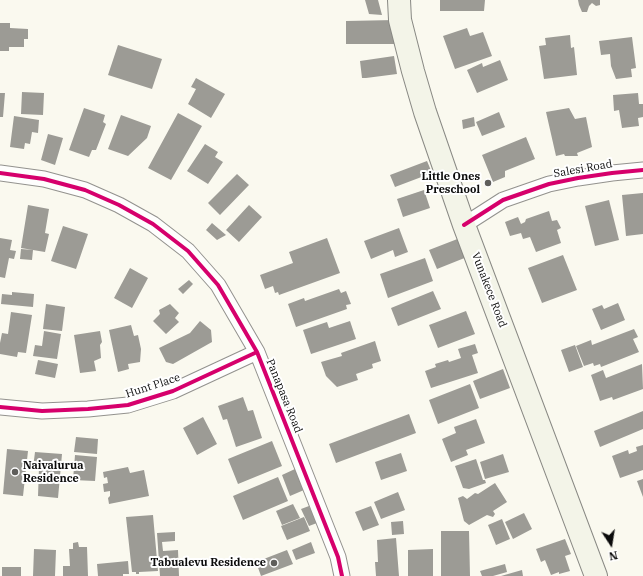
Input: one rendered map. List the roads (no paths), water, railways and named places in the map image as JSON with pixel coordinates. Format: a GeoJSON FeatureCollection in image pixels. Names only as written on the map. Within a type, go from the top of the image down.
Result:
{"type":"FeatureCollection","features":[{"type":"Feature","properties":{"kind":"main road","name":"Vunakece Road"},"geometry":{"type":"LineString","coordinates":[[399,0],[400,20],[425,112],[464,225],[596,576]]}},
{"type":"Feature","properties":{"kind":"street","name":"Salesi Road"},"geometry":{"type":"LineString","coordinates":[[464,225],[503,200],[549,184],[598,175],[643,170]]}},
{"type":"Feature","properties":{"kind":"street","name":"Panapasa Road"},"geometry":{"type":"LineString","coordinates":[[0,173],[44,179],[85,190],[119,205],[153,224],[188,251],[218,285],[257,352],[338,557],[342,576]]}},
{"type":"Feature","properties":{"kind":"street","name":"Hunt Place"},"geometry":{"type":"LineString","coordinates":[[0,407],[42,411],[88,409],[128,404],[173,391],[257,352]]}},
{"type":"Feature","properties":{"kind":"place","name":"Little Ones Preschool"},"geometry":{"type":"Point","coordinates":[488,183]}},
{"type":"Feature","properties":{"kind":"place","name":"Naivalurua Residence"},"geometry":{"type":"Point","coordinates":[15,472]}},
{"type":"Feature","properties":{"kind":"place","name":"Tabualevu Residence"},"geometry":{"type":"Point","coordinates":[274,563]}}]}
